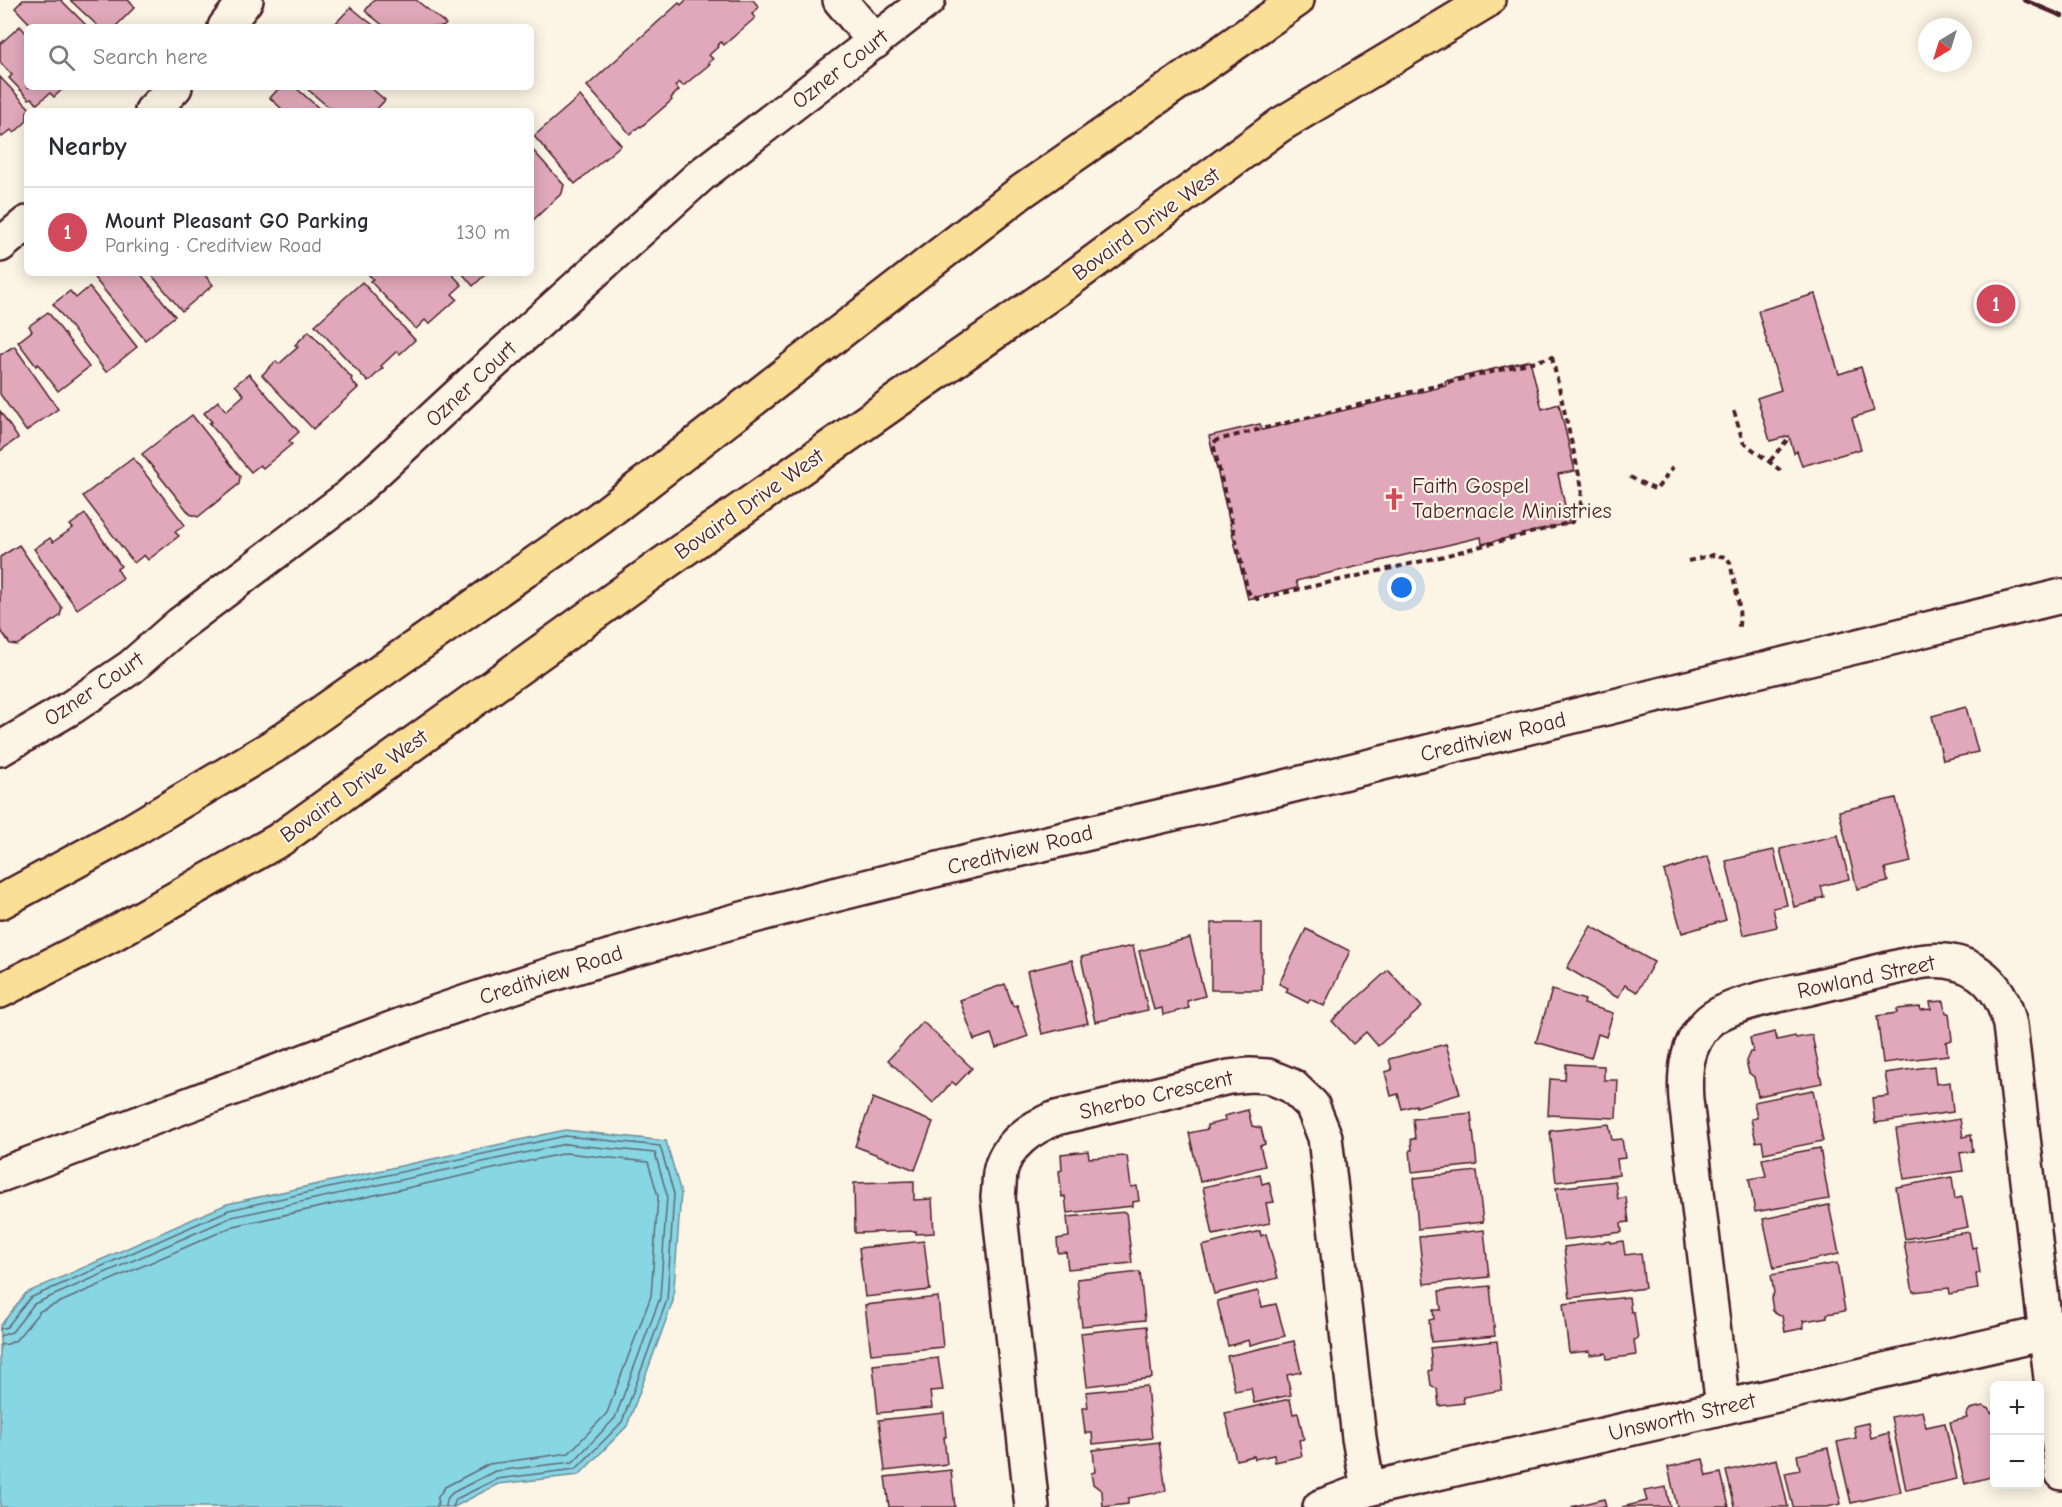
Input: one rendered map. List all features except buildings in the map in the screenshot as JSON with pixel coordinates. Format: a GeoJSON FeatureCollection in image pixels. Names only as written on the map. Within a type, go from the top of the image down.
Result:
{"type":"FeatureCollection","features":[{"type":"Feature","properties":{"kind":"main road"},"geometry":{"type":"LineString","coordinates":[[0,902],[131,831],[274,746],[600,518],[1021,192],[1297,0]]}},
{"type":"Feature","properties":{"kind":"main road","name":"Bovaird Drive West"},"geometry":{"type":"LineString","coordinates":[[0,991],[113,934],[279,840],[663,564],[1064,284],[1280,125],[1488,0]]}},
{"type":"Feature","properties":{"kind":"street"},"geometry":{"type":"LineString","coordinates":[[227,24],[246,0]]}},
{"type":"Feature","properties":{"kind":"street"},"geometry":{"type":"LineString","coordinates":[[840,0],[875,42]]}},
{"type":"Feature","properties":{"kind":"street","name":"Ozner Court"},"geometry":{"type":"LineString","coordinates":[[0,749],[72,707],[131,667],[178,625],[346,499],[701,175],[928,0]]}},
{"type":"Feature","properties":{"kind":"street"},"geometry":{"type":"LineString","coordinates":[[155,108],[172,90]]}},
{"type":"Feature","properties":{"kind":"street"},"geometry":{"type":"LineString","coordinates":[[0,244],[24,225]]}},
{"type":"Feature","properties":{"kind":"street","name":"Creditview Road"},"geometry":{"type":"LineString","coordinates":[[0,1175],[434,1013],[663,939],[823,897],[1515,732],[2062,596]]}},
{"type":"Feature","properties":{"kind":"street","name":"Rowland Street"},"geometry":{"type":"LineString","coordinates":[[1723,1407],[1684,1075],[1688,1053],[1696,1036],[1708,1021],[1741,1004],[1918,962],[1933,959],[1948,961],[1972,968],[1991,984],[2000,995],[2007,1010],[2062,1473]]}},
{"type":"Feature","properties":{"kind":"street","name":"Sherbo Crescent"},"geometry":{"type":"LineString","coordinates":[[1032,1507],[998,1197],[1000,1171],[1009,1153],[1022,1137],[1040,1124],[1056,1118],[1229,1077],[1250,1075],[1268,1076],[1292,1086],[1312,1105],[1325,1137],[1359,1438],[1368,1489]]}},
{"type":"Feature","properties":{"kind":"street","name":"Unsworth Street"},"geometry":{"type":"LineString","coordinates":[[1320,1507],[1368,1489],[2046,1334]]}},
{"type":"Feature","properties":{"kind":"path"},"geometry":{"type":"LineString","coordinates":[[1552,357],[1582,488],[1580,513],[1572,522],[1440,557],[1257,599],[1248,592],[1213,443],[1263,428],[1552,357]]}},
{"type":"Feature","properties":{"kind":"path"},"geometry":{"type":"LineString","coordinates":[[1734,411],[1743,442],[1784,473]]}},
{"type":"Feature","properties":{"kind":"path"},"geometry":{"type":"LineString","coordinates":[[1770,461],[1787,440]]}},
{"type":"Feature","properties":{"kind":"path"},"geometry":{"type":"LineString","coordinates":[[1630,477],[1656,490],[1673,467]]}},
{"type":"Feature","properties":{"kind":"path"},"geometry":{"type":"LineString","coordinates":[[1688,561],[1713,555],[1726,556],[1730,562],[1739,613],[1738,631]]}},
{"type":"Feature","properties":{"kind":"water"},"geometry":{"type":"Polygon","coordinates":[[[565,1130],[666,1141],[681,1193],[673,1301],[627,1426],[579,1475],[498,1484],[454,1507],[0,1507],[0,1326],[26,1293],[227,1204],[565,1130]]]}},
{"type":"Feature","properties":{"kind":"railway"},"geometry":{"type":"LineString","coordinates":[[2024,0],[2062,16]]}},
{"type":"Feature","properties":{"kind":"place","name":"Mount Pleasant GO Parking"},"geometry":{"type":"Point","coordinates":[1996,304]}},
{"type":"Feature","properties":{"kind":"place","name":"Faith Gospel Tabernacle Ministries"},"geometry":{"type":"Point","coordinates":[1394,499]}}]}
